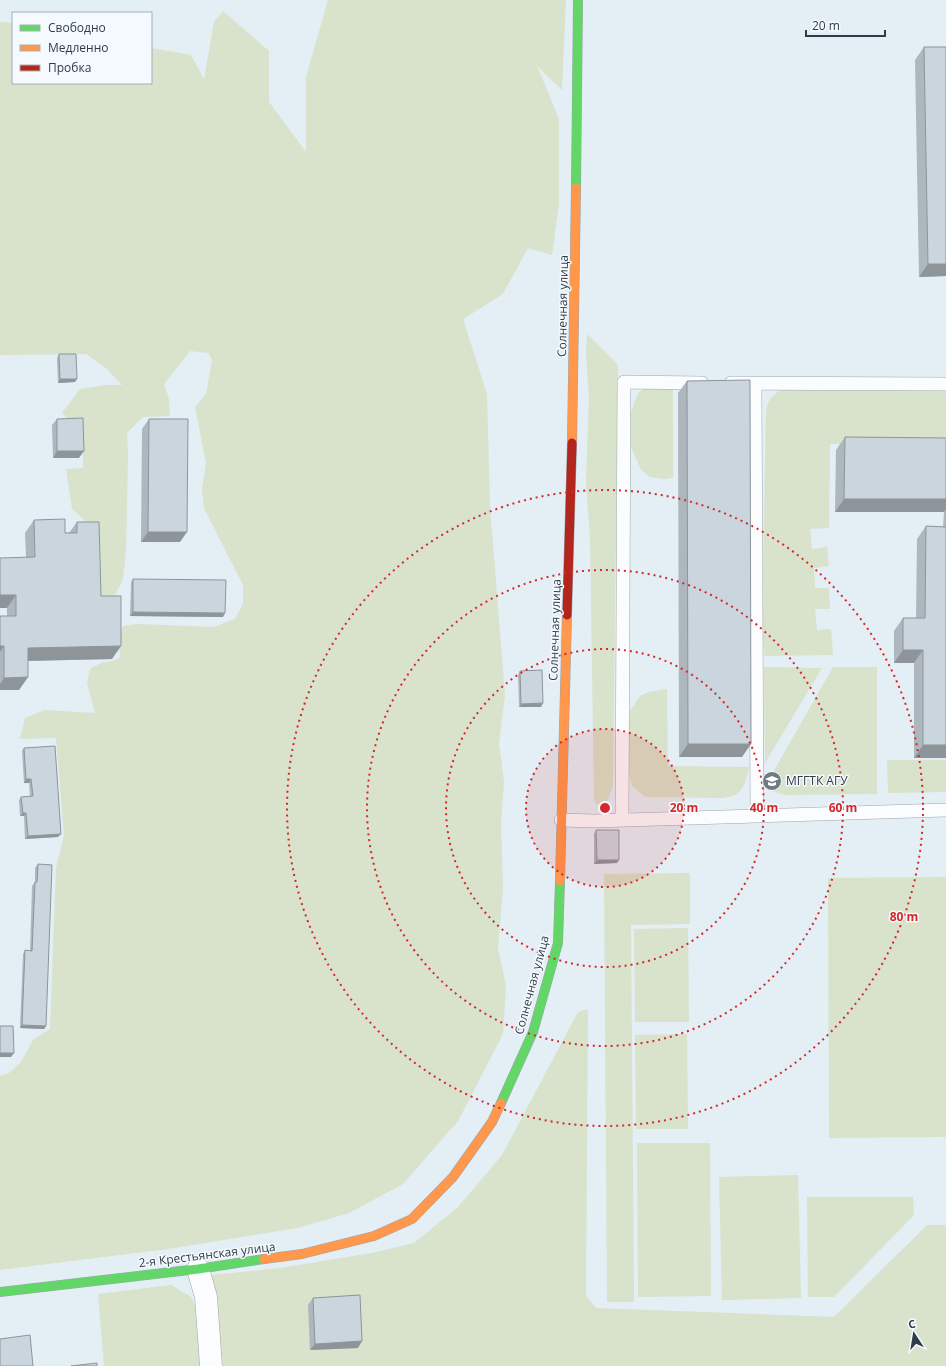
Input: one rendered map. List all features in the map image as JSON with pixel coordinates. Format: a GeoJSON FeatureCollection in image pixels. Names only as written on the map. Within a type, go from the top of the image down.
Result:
{"type":"FeatureCollection","features":[{"type":"Feature","properties":{"kind":"street","name":"Солнечная улица"},"geometry":{"type":"LineString","coordinates":[[412,1219],[453,1177],[492,1122],[533,1032],[558,943],[574,372],[578,0]]}},
{"type":"Feature","properties":{"kind":"street","name":"2-я Крестьянская улица"},"geometry":{"type":"LineString","coordinates":[[0,1292],[198,1269],[302,1254],[374,1236],[412,1219]]}},
{"type":"Feature","properties":{"kind":"street"},"geometry":{"type":"LineString","coordinates":[[198,1269],[206,1296],[210,1366]]}},
{"type":"Feature","properties":{"kind":"lane"},"geometry":{"type":"LineString","coordinates":[[622,819],[624,382],[946,384]]}},
{"type":"Feature","properties":{"kind":"lane"},"geometry":{"type":"LineString","coordinates":[[755,384],[757,815]]}},
{"type":"Feature","properties":{"kind":"lane"},"geometry":{"type":"LineString","coordinates":[[561,820],[594,821],[946,810]]}},
{"type":"Feature","properties":{"kind":"green space"},"geometry":{"type":"Polygon","coordinates":[[[328,0],[566,0],[562,90],[537,66],[559,119],[559,203],[552,255],[528,248],[503,294],[463,319],[487,394],[490,507],[505,695],[499,744],[504,782],[501,823],[503,887],[498,948],[506,986],[503,1034],[458,1121],[403,1184],[349,1213],[298,1228],[168,1249],[0,1270],[0,1076],[9,1073],[21,1062],[33,1040],[50,1029],[56,868],[64,835],[56,738],[20,739],[25,718],[45,710],[95,713],[87,683],[90,669],[103,662],[113,661],[121,657],[117,643],[123,626],[137,624],[214,627],[235,619],[243,603],[243,585],[204,508],[202,489],[206,463],[195,407],[206,394],[212,361],[209,353],[190,351],[164,384],[169,399],[170,416],[143,417],[127,433],[126,551],[123,579],[115,595],[100,598],[91,526],[72,509],[66,469],[83,468],[83,422],[68,419],[62,413],[80,389],[106,385],[122,385],[107,369],[86,354],[0,355],[0,22],[12,23],[12,84],[152,84],[152,48],[191,55],[204,79],[214,22],[223,11],[269,51],[269,102],[306,152],[306,77],[328,0]]]}},
{"type":"Feature","properties":{"kind":"green space"},"geometry":{"type":"Polygon","coordinates":[[[587,334],[618,365],[613,785],[608,800],[602,806],[596,804],[594,799],[590,537],[586,483],[589,395],[586,356],[587,334]]]}},
{"type":"Feature","properties":{"kind":"green space"},"geometry":{"type":"Polygon","coordinates":[[[946,386],[946,446],[830,444],[829,528],[810,529],[812,549],[827,547],[829,566],[814,568],[815,588],[829,588],[830,609],[815,609],[817,630],[831,629],[833,655],[765,656],[762,629],[766,415],[767,406],[770,399],[784,388],[946,386]]]}},
{"type":"Feature","properties":{"kind":"green space"},"geometry":{"type":"Polygon","coordinates":[[[645,388],[673,388],[673,478],[665,479],[650,477],[641,470],[631,447],[631,412],[638,393],[645,388]]]}},
{"type":"Feature","properties":{"kind":"green space"},"geometry":{"type":"Polygon","coordinates":[[[764,667],[822,668],[765,763],[764,667]]]}},
{"type":"Feature","properties":{"kind":"green space"},"geometry":{"type":"Polygon","coordinates":[[[833,667],[877,667],[877,794],[784,795],[764,788],[833,667]]]}},
{"type":"Feature","properties":{"kind":"green space"},"geometry":{"type":"Polygon","coordinates":[[[667,689],[668,766],[749,767],[741,790],[735,795],[722,798],[645,797],[632,786],[629,774],[628,730],[630,711],[640,696],[649,692],[667,689]]]}},
{"type":"Feature","properties":{"kind":"green space"},"geometry":{"type":"Polygon","coordinates":[[[887,760],[946,760],[946,792],[888,793],[887,760]]]}},
{"type":"Feature","properties":{"kind":"green space"},"geometry":{"type":"Polygon","coordinates":[[[690,873],[690,924],[631,925],[634,1302],[607,1302],[604,874],[690,873]]]}},
{"type":"Feature","properties":{"kind":"green space"},"geometry":{"type":"Polygon","coordinates":[[[946,877],[946,1137],[829,1138],[828,878],[946,877]]]}},
{"type":"Feature","properties":{"kind":"green space"},"geometry":{"type":"Polygon","coordinates":[[[688,928],[689,1022],[635,1022],[634,929],[688,928]]]}},
{"type":"Feature","properties":{"kind":"green space"},"geometry":{"type":"Polygon","coordinates":[[[588,1009],[586,1296],[596,1308],[834,1317],[927,1225],[946,1225],[946,1366],[223,1366],[212,1275],[280,1268],[372,1253],[414,1243],[458,1207],[502,1155],[578,1012],[588,1009]]]}},
{"type":"Feature","properties":{"kind":"green space"},"geometry":{"type":"Polygon","coordinates":[[[687,1034],[688,1129],[636,1129],[635,1035],[687,1034]]]}},
{"type":"Feature","properties":{"kind":"green space"},"geometry":{"type":"Polygon","coordinates":[[[637,1143],[710,1143],[711,1296],[638,1297],[637,1143]]]}},
{"type":"Feature","properties":{"kind":"green space"},"geometry":{"type":"Polygon","coordinates":[[[798,1175],[801,1298],[722,1300],[719,1177],[798,1175]]]}},
{"type":"Feature","properties":{"kind":"green space"},"geometry":{"type":"Polygon","coordinates":[[[807,1197],[913,1197],[914,1215],[834,1297],[808,1297],[807,1197]]]}},
{"type":"Feature","properties":{"kind":"green space"},"geometry":{"type":"Polygon","coordinates":[[[171,1285],[191,1297],[198,1313],[201,1366],[104,1366],[98,1294],[171,1285]]]}},
{"type":"Feature","properties":{"kind":"building"},"geometry":{"type":"Polygon","coordinates":[[[924,47],[946,47],[946,264],[928,264],[924,47]]]}},
{"type":"Feature","properties":{"kind":"building"},"geometry":{"type":"Polygon","coordinates":[[[59,354],[76,354],[77,379],[60,379],[59,354]]]}},
{"type":"Feature","properties":{"kind":"building"},"geometry":{"type":"Polygon","coordinates":[[[750,380],[751,744],[688,744],[687,381],[750,380]]]}},
{"type":"Feature","properties":{"kind":"building"},"geometry":{"type":"Polygon","coordinates":[[[83,418],[84,451],[57,451],[57,419],[83,418]]]}},
{"type":"Feature","properties":{"kind":"building"},"geometry":{"type":"Polygon","coordinates":[[[149,419],[188,419],[187,532],[148,532],[149,419]]]}},
{"type":"Feature","properties":{"kind":"building"},"geometry":{"type":"Polygon","coordinates":[[[845,437],[946,438],[946,499],[844,499],[845,437]]]}},
{"type":"Feature","properties":{"kind":"building"},"geometry":{"type":"Polygon","coordinates":[[[65,519],[65,533],[77,533],[77,522],[99,522],[101,596],[121,596],[121,646],[28,648],[28,677],[4,678],[4,646],[0,646],[0,616],[16,616],[16,595],[0,595],[0,558],[35,557],[34,520],[65,519]]]}},
{"type":"Feature","properties":{"kind":"building"},"geometry":{"type":"Polygon","coordinates":[[[926,526],[946,527],[946,745],[923,745],[923,650],[903,650],[903,618],[925,618],[926,526]]]}},
{"type":"Feature","properties":{"kind":"building"},"geometry":{"type":"Polygon","coordinates":[[[133,579],[226,580],[225,613],[133,612],[133,579]]]}},
{"type":"Feature","properties":{"kind":"building"},"geometry":{"type":"Polygon","coordinates":[[[542,670],[543,703],[521,704],[520,671],[542,670]]]}},
{"type":"Feature","properties":{"kind":"building"},"geometry":{"type":"Polygon","coordinates":[[[55,746],[61,834],[28,836],[26,813],[23,813],[21,797],[33,796],[31,779],[26,779],[24,748],[55,746]]]}},
{"type":"Feature","properties":{"kind":"building"},"geometry":{"type":"Polygon","coordinates":[[[596,830],[619,830],[619,860],[597,860],[596,830]]]}},
{"type":"Feature","properties":{"kind":"building"},"geometry":{"type":"Polygon","coordinates":[[[38,864],[52,865],[46,1026],[22,1025],[25,950],[32,951],[35,882],[37,882],[38,864]]]}},
{"type":"Feature","properties":{"kind":"building"},"geometry":{"type":"Polygon","coordinates":[[[0,1026],[13,1026],[14,1053],[0,1053],[0,1026]]]}},
{"type":"Feature","properties":{"kind":"building"},"geometry":{"type":"Polygon","coordinates":[[[360,1295],[362,1341],[315,1344],[313,1298],[360,1295]]]}},
{"type":"Feature","properties":{"kind":"building"},"geometry":{"type":"Polygon","coordinates":[[[30,1335],[33,1366],[0,1366],[0,1339],[30,1335]]]}},
{"type":"Feature","properties":{"kind":"building"},"geometry":{"type":"Polygon","coordinates":[[[97,1363],[97,1366],[71,1366],[97,1363]]]}},
{"type":"Feature","properties":{"kind":"traffic: fast"},"geometry":{"type":"LineString","coordinates":[[576,188],[578,0]]}},
{"type":"Feature","properties":{"kind":"traffic: fast"},"geometry":{"type":"LineString","coordinates":[[501,1103],[533,1032],[558,943],[560,881]]}},
{"type":"Feature","properties":{"kind":"traffic: fast"},"geometry":{"type":"LineString","coordinates":[[0,1292],[198,1269],[264,1259]]}},
{"type":"Feature","properties":{"kind":"traffic: slow"},"geometry":{"type":"LineString","coordinates":[[572,443],[576,188]]}},
{"type":"Feature","properties":{"kind":"traffic: slow"},"geometry":{"type":"LineString","coordinates":[[560,881],[567,615]]}},
{"type":"Feature","properties":{"kind":"traffic: slow"},"geometry":{"type":"LineString","coordinates":[[264,1259],[302,1254],[374,1236],[412,1219],[453,1177],[492,1122],[501,1103]]}},
{"type":"Feature","properties":{"kind":"traffic: jam"},"geometry":{"type":"LineString","coordinates":[[567,615],[572,443]]}},
{"type":"Feature","properties":{"kind":"place","name":"МГГТК АГУ"},"geometry":{"type":"Point","coordinates":[772,781]}}]}
